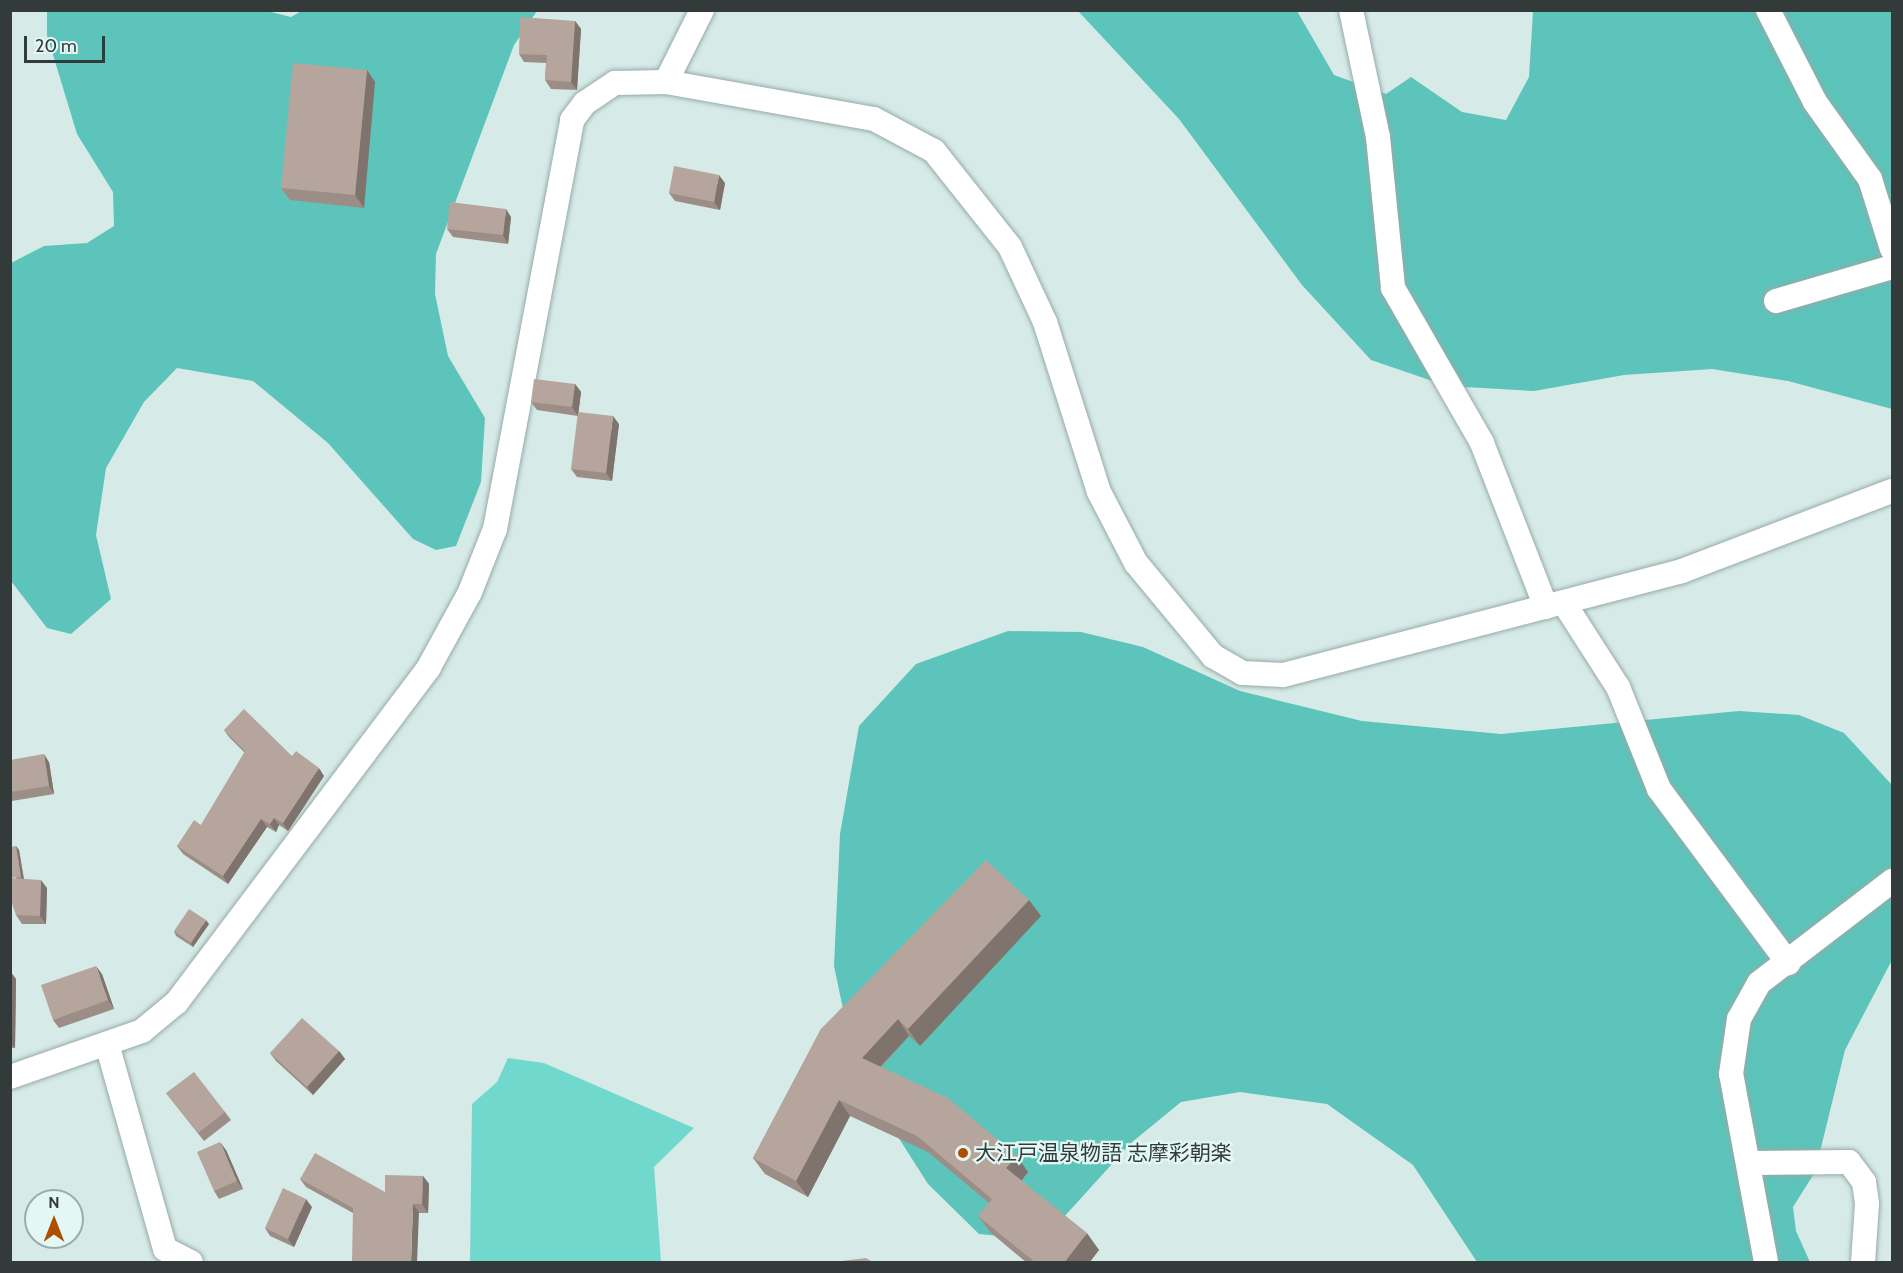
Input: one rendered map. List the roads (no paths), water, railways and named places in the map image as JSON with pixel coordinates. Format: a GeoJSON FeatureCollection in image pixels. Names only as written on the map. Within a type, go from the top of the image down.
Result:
{"type":"FeatureCollection","features":[{"type":"Feature","properties":{"kind":"street"},"geometry":{"type":"LineString","coordinates":[[666,82],[702,10]]}},
{"type":"Feature","properties":{"kind":"street"},"geometry":{"type":"LineString","coordinates":[[1351,10],[1378,137],[1393,288],[1482,443],[1555,605],[1618,687],[1659,789],[1788,963]]}},
{"type":"Feature","properties":{"kind":"street"},"geometry":{"type":"LineString","coordinates":[[1768,10],[1815,102],[1870,179],[1893,249]]}},
{"type":"Feature","properties":{"kind":"street"},"geometry":{"type":"LineString","coordinates":[[10,1077],[142,1031],[177,1002],[429,667],[470,592],[495,529],[572,120],[585,103],[615,83],[666,82],[874,119],[934,151],[1010,247],[1045,322],[1099,492],[1136,563],[1214,656],[1243,673],[1283,675],[1682,571],[1893,491]]}},
{"type":"Feature","properties":{"kind":"street"},"geometry":{"type":"LineString","coordinates":[[1776,301],[1893,267]]}},
{"type":"Feature","properties":{"kind":"street"},"geometry":{"type":"LineString","coordinates":[[1766,1263],[1751,1163],[1731,1074],[1731,1047],[1759,983],[1893,881]]}},
{"type":"Feature","properties":{"kind":"street"},"geometry":{"type":"LineString","coordinates":[[107,1044],[165,1249],[190,1263]]}},
{"type":"Feature","properties":{"kind":"street"},"geometry":{"type":"LineString","coordinates":[[1751,1163],[1849,1162],[1864,1182],[1868,1204],[1863,1263]]}},
{"type":"Feature","properties":{"kind":"place","name":"大江戸温泉物語 志摩彩朝楽"},"geometry":{"type":"Point","coordinates":[963,1153]}}]}
